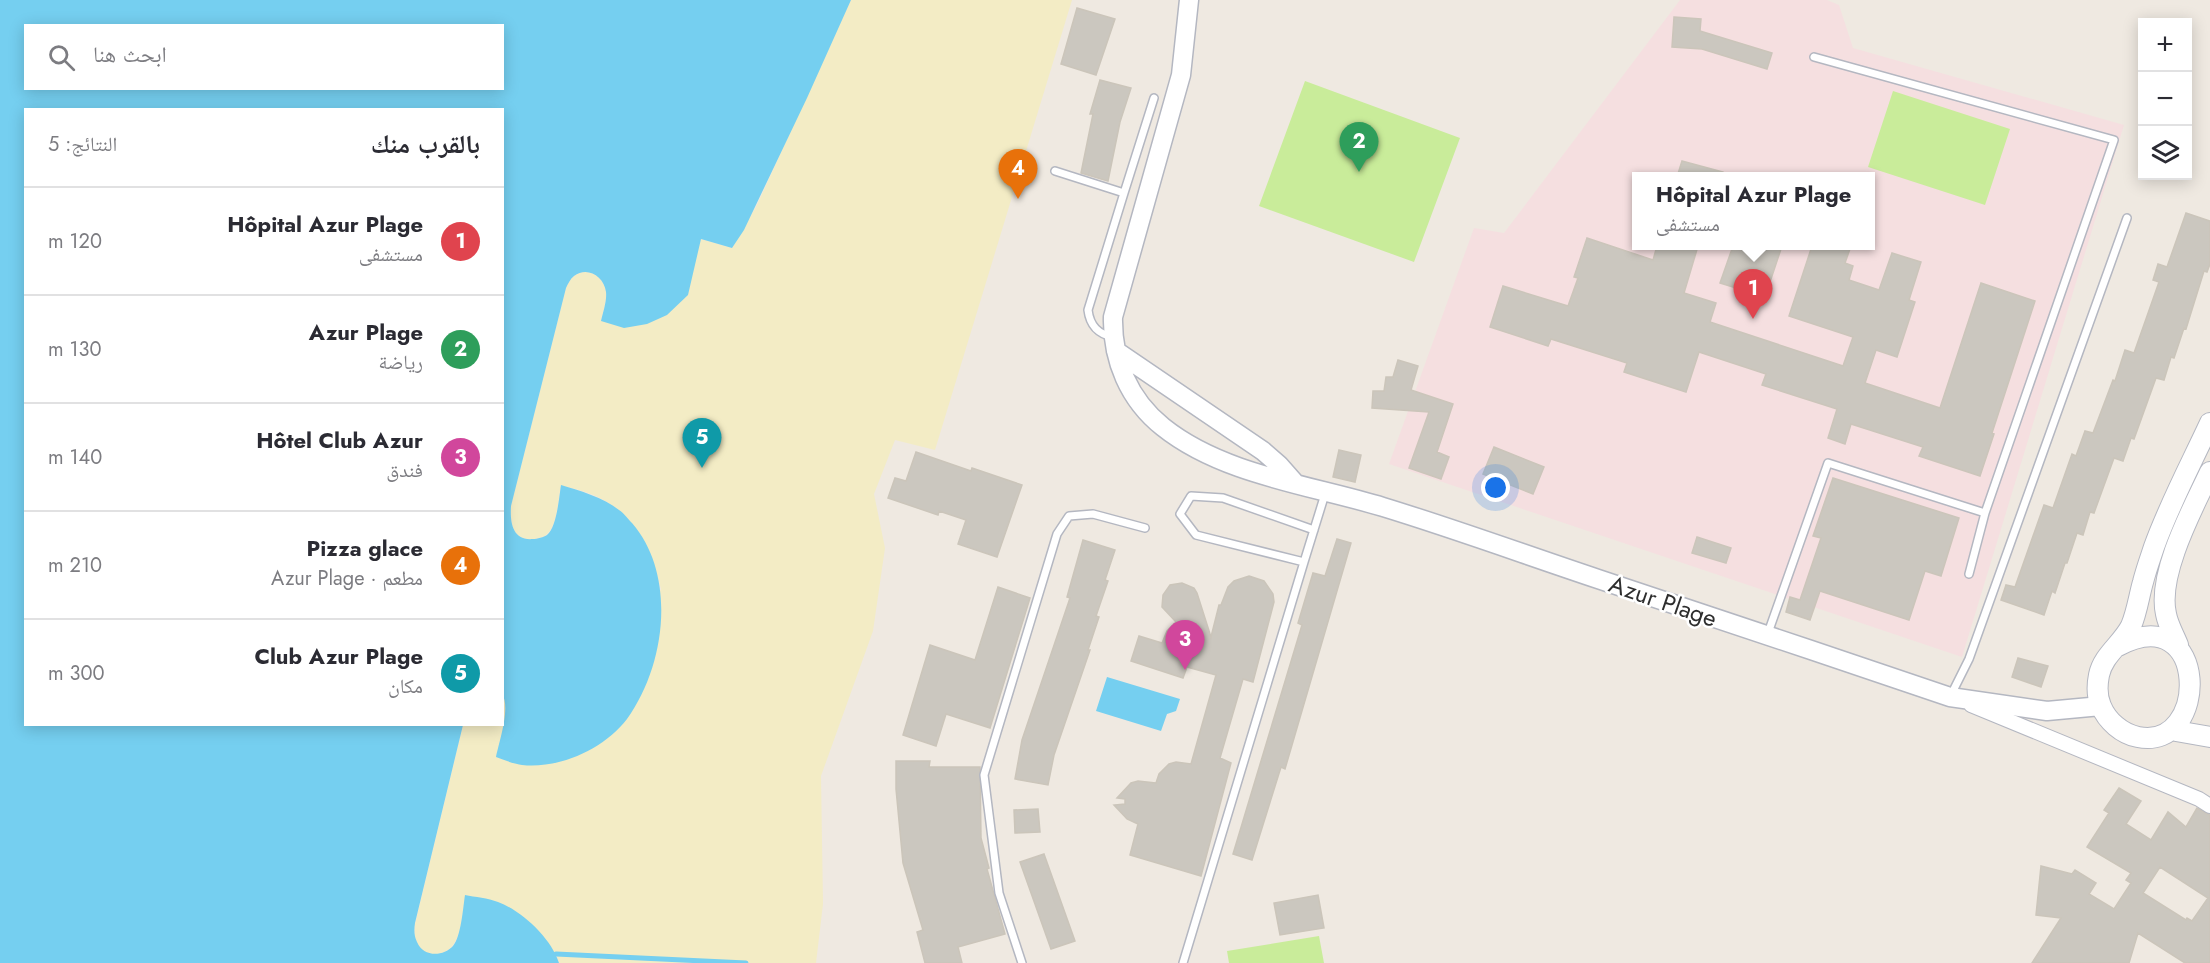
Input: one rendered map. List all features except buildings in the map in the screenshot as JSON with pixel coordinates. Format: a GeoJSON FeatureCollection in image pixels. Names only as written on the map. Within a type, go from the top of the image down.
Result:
{"type":"FeatureCollection","features":[{"type":"Feature","properties":{"kind":"main road"},"geometry":{"type":"LineString","coordinates":[[2118,646],[2132,638],[2148,636],[2164,638],[2178,645],[2193,660],[2203,685],[2196,709],[2176,731],[2162,737],[2147,738],[2133,736],[2119,729],[2108,719],[2101,706],[2097,690],[2099,673],[2106,658],[2118,646],[2131,626],[2155,545],[2210,423]]}},
{"type":"Feature","properties":{"kind":"main road"},"geometry":{"type":"LineString","coordinates":[[2178,645],[2166,613],[2164,600],[2167,577],[2182,531],[2210,472]]}},
{"type":"Feature","properties":{"kind":"main road"},"geometry":{"type":"LineString","coordinates":[[2176,731],[2210,737]]}},
{"type":"Feature","properties":{"kind":"street","name":"Azur Plage"},"geometry":{"type":"LineString","coordinates":[[1189,0],[1181,75],[1113,317],[1115,344],[1125,380],[1140,405],[1162,427],[1189,444],[1230,464],[1265,476],[1383,507],[1768,634],[1950,697],[2180,790],[2210,806]]}},
{"type":"Feature","properties":{"kind":"street","name":"Azur Plage"},"geometry":{"type":"LineString","coordinates":[[1115,344],[1263,451],[1294,482]]}},
{"type":"Feature","properties":{"kind":"street"},"geometry":{"type":"LineString","coordinates":[[1950,697],[2047,711],[2101,706]]}},
{"type":"Feature","properties":{"kind":"lane"},"geometry":{"type":"LineString","coordinates":[[1814,57],[2114,140],[1985,513],[1969,574]]}},
{"type":"Feature","properties":{"kind":"lane"},"geometry":{"type":"LineString","coordinates":[[1115,344],[1092,325],[1088,310],[1154,98]]}},
{"type":"Feature","properties":{"kind":"lane"},"geometry":{"type":"LineString","coordinates":[[1055,171],[1124,194]]}},
{"type":"Feature","properties":{"kind":"lane"},"geometry":{"type":"LineString","coordinates":[[1950,697],[1969,659],[2127,218]]}},
{"type":"Feature","properties":{"kind":"lane"},"geometry":{"type":"LineString","coordinates":[[1768,634],[1828,463],[1985,513]]}},
{"type":"Feature","properties":{"kind":"lane"},"geometry":{"type":"LineString","coordinates":[[1183,963],[1326,492]]}},
{"type":"Feature","properties":{"kind":"lane"},"geometry":{"type":"LineString","coordinates":[[1304,562],[1196,535],[1180,514],[1191,496],[1223,498],[1314,530]]}},
{"type":"Feature","properties":{"kind":"lane"},"geometry":{"type":"LineString","coordinates":[[1022,963],[999,894],[984,775],[1057,534],[1069,516],[1093,514],[1145,528]]}},
{"type":"Feature","properties":{"kind":"shaded area"},"geometry":{"type":"Polygon","coordinates":[[[1680,0],[1827,0],[1839,5],[1853,48],[2124,125],[1962,657],[1389,464],[1474,228],[1504,233],[1680,0]]]}},
{"type":"Feature","properties":{"kind":"sand"},"geometry":{"type":"Polygon","coordinates":[[[851,0],[1072,0],[935,450],[895,440],[874,494],[885,548],[873,631],[821,776],[823,904],[816,963],[559,963],[556,954],[466,895],[460,931],[455,942],[447,951],[441,953],[425,952],[416,940],[415,924],[463,726],[503,726],[497,757],[520,763],[548,763],[580,754],[661,589],[648,550],[639,534],[616,508],[600,498],[561,486],[555,519],[546,535],[536,539],[526,539],[517,534],[512,524],[511,506],[566,288],[571,279],[579,273],[589,272],[598,277],[605,286],[606,292],[601,320],[701,239],[732,248],[757,205],[851,0]]]}},
{"type":"Feature","properties":{"kind":"sand"},"geometry":{"type":"Polygon","coordinates":[[[504,697],[506,707],[504,722],[504,697]]]}},
{"type":"Feature","properties":{"kind":"green space"},"geometry":{"type":"Polygon","coordinates":[[[1305,81],[1460,138],[1414,262],[1259,206],[1305,81]]]}},
{"type":"Feature","properties":{"kind":"green space"},"geometry":{"type":"Polygon","coordinates":[[[1893,91],[2010,129],[1985,205],[1868,167],[1893,91]]]}},
{"type":"Feature","properties":{"kind":"green space"},"geometry":{"type":"Polygon","coordinates":[[[1319,936],[1324,963],[1229,963],[1227,951],[1319,936]]]}},
{"type":"Feature","properties":{"kind":"water"},"geometry":{"type":"Polygon","coordinates":[[[0,0],[851,0],[744,230],[732,248],[701,239],[688,295],[667,315],[647,324],[624,328],[601,321],[606,292],[602,281],[594,274],[579,273],[571,279],[566,288],[511,506],[512,524],[517,534],[526,539],[536,539],[547,535],[555,519],[561,485],[613,505],[632,523],[646,544],[656,568],[661,620],[658,647],[651,673],[627,719],[594,748],[551,764],[522,765],[496,757],[504,726],[505,707],[504,108],[24,108],[24,726],[463,726],[415,923],[416,940],[420,947],[428,953],[439,954],[449,950],[456,942],[460,929],[465,895],[494,901],[517,912],[543,935],[559,963],[0,963],[0,0]]]}},
{"type":"Feature","properties":{"kind":"water"},"geometry":{"type":"Polygon","coordinates":[[[1107,677],[1180,699],[1176,711],[1167,714],[1161,731],[1096,711],[1107,677]]]}},
{"type":"Feature","properties":{"kind":"waterway"},"geometry":{"type":"LineString","coordinates":[[556,954],[746,963]]}},
{"type":"Feature","properties":{"kind":"place","name":"Azur Plage"},"geometry":{"type":"Point","coordinates":[1359,172]}},
{"type":"Feature","properties":{"kind":"place","name":"Pizza glace"},"geometry":{"type":"Point","coordinates":[1018,199]}},
{"type":"Feature","properties":{"kind":"place","name":"Hôpital Azur Plage"},"geometry":{"type":"Point","coordinates":[1753,319]}},
{"type":"Feature","properties":{"kind":"place","name":"Club Azur Plage"},"geometry":{"type":"Point","coordinates":[702,468]}},
{"type":"Feature","properties":{"kind":"place","name":"Hôtel Club Azur"},"geometry":{"type":"Point","coordinates":[1185,670]}}]}
